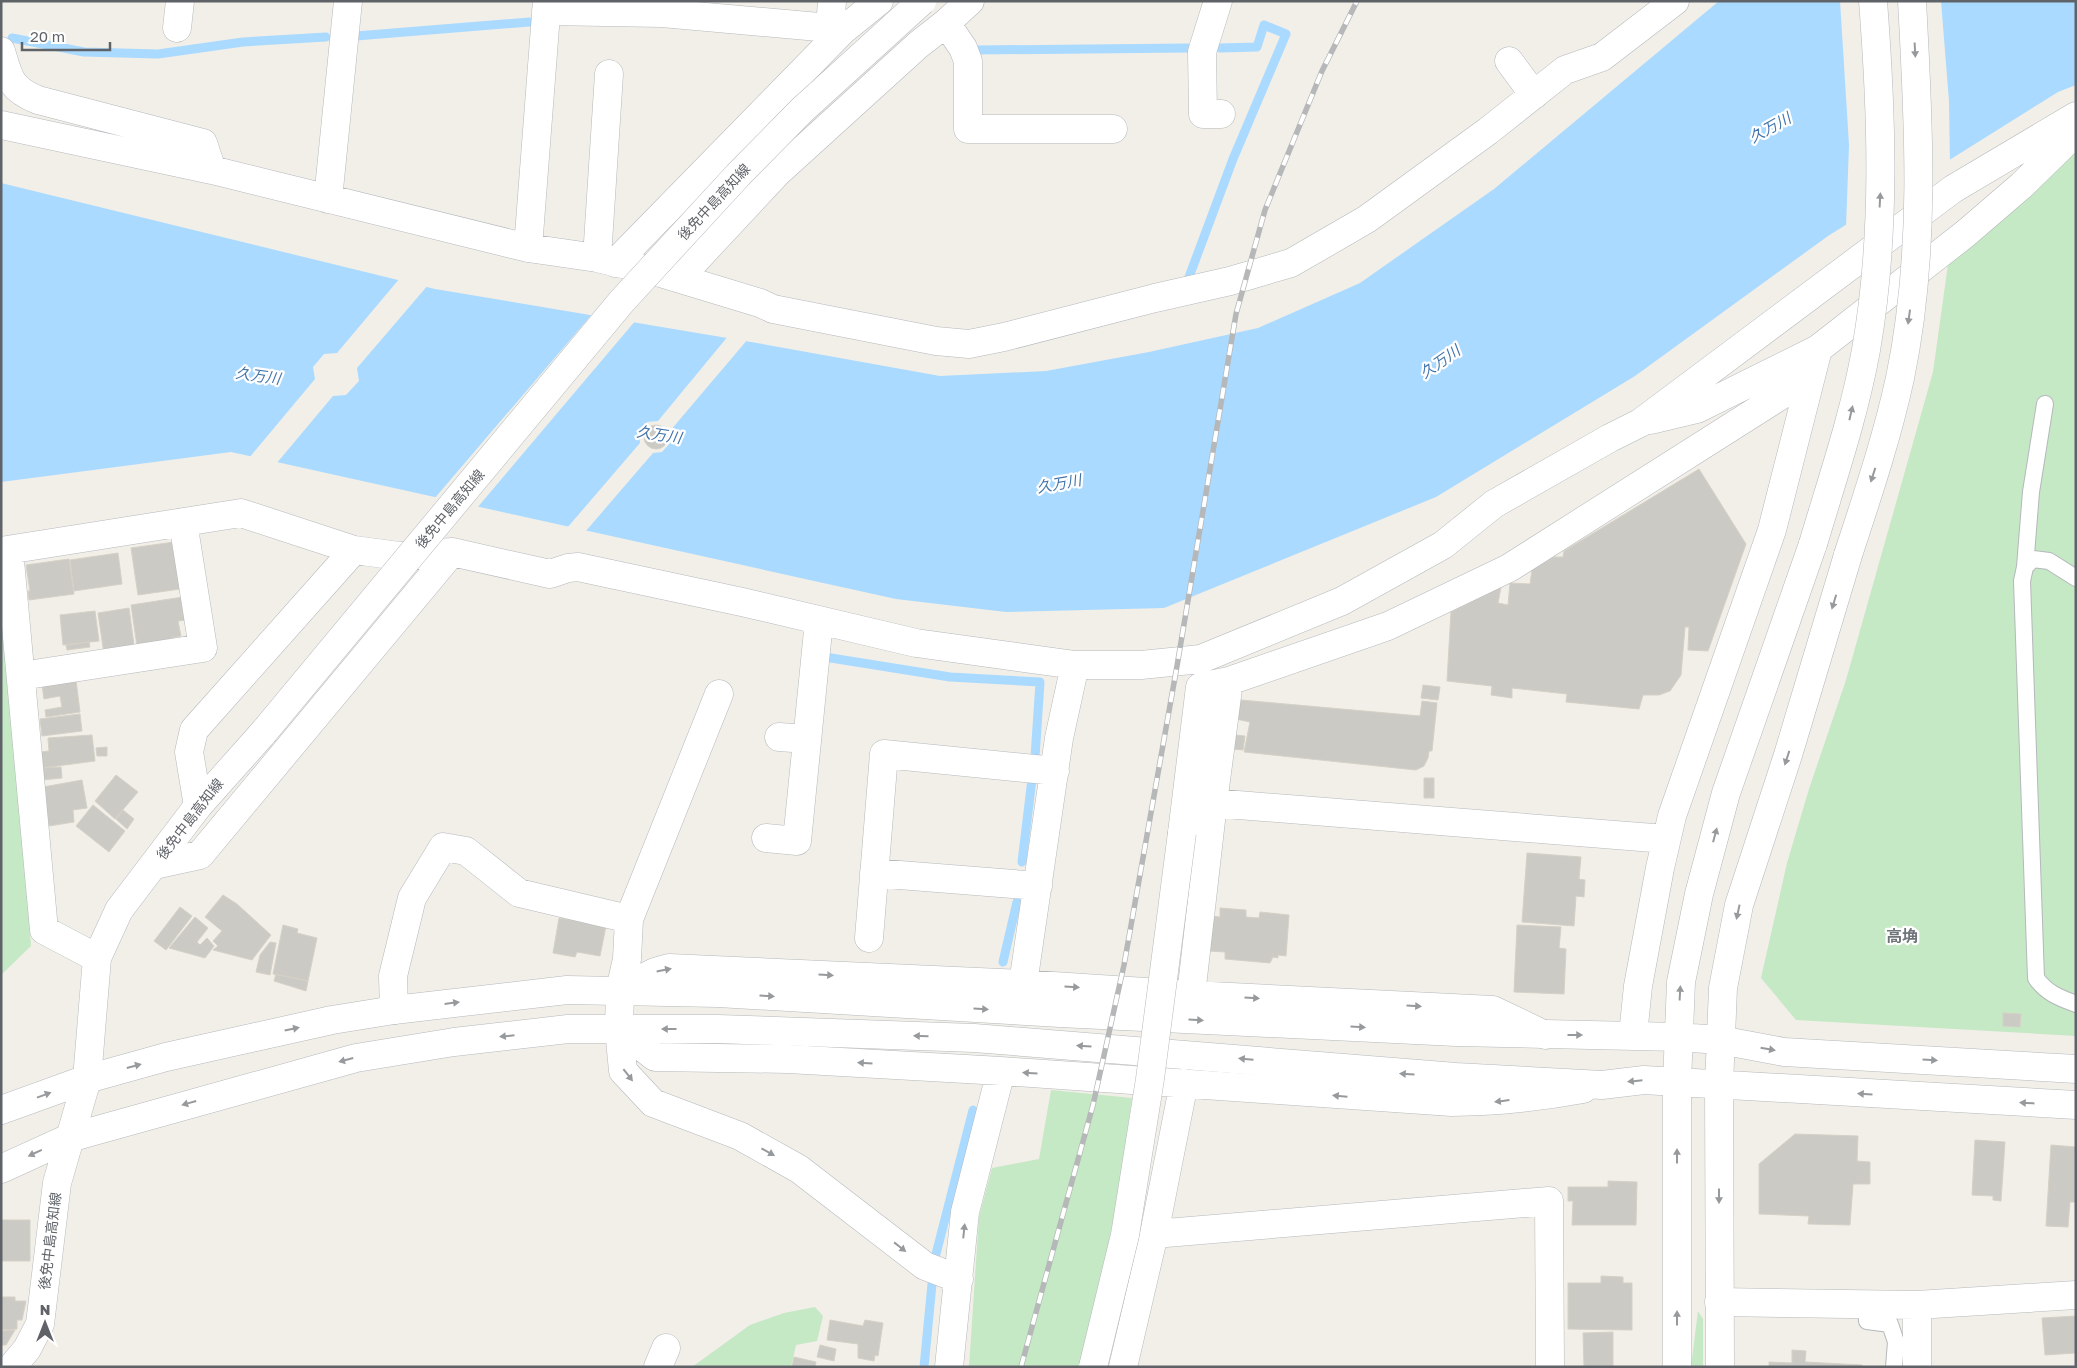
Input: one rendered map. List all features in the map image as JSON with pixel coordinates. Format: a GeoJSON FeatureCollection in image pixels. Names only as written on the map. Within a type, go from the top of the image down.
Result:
{"type":"FeatureCollection","features":[{"type":"Feature","properties":{"kind":"street"},"geometry":{"type":"LineString","coordinates":[[177,28],[180,1]]}},
{"type":"Feature","properties":{"kind":"street"},"geometry":{"type":"LineString","coordinates":[[328,199],[348,1]]}},
{"type":"Feature","properties":{"kind":"street"},"geometry":{"type":"LineString","coordinates":[[832,1],[836,30]]}},
{"type":"Feature","properties":{"kind":"street"},"geometry":{"type":"LineString","coordinates":[[606,260],[836,30],[879,1]]}},
{"type":"Feature","properties":{"kind":"street","name":"後免中島高知線"},"geometry":{"type":"LineString","coordinates":[[12,1367],[27,1349],[40,1324],[57,1183],[86,1079],[97,958],[119,910],[198,806],[263,733],[622,301],[738,175],[802,110],[922,1]]}},
{"type":"Feature","properties":{"kind":"street"},"geometry":{"type":"LineString","coordinates":[[662,280],[918,45],[970,1]]}},
{"type":"Feature","properties":{"kind":"street"},"geometry":{"type":"LineString","coordinates":[[1218,1],[1202,52],[1203,114],[1221,114]]}},
{"type":"Feature","properties":{"kind":"street"},"geometry":{"type":"LineString","coordinates":[[1677,1367],[1677,1082],[1681,982],[1699,894],[1724,802],[1813,544],[1845,436],[1866,350],[1876,267],[1880,186],[1880,90],[1873,1]]}},
{"type":"Feature","properties":{"kind":"street"},"geometry":{"type":"LineString","coordinates":[[1720,1367],[1719,1085],[1723,988],[1739,905],[1886,436],[1900,376],[1917,252],[1919,193],[1918,113],[1912,1]]}},
{"type":"Feature","properties":{"kind":"street"},"geometry":{"type":"LineString","coordinates":[[528,248],[547,6],[652,13],[719,10],[836,30]]}},
{"type":"Feature","properties":{"kind":"street"},"geometry":{"type":"LineString","coordinates":[[1,125],[212,170],[528,248],[606,260],[662,280],[760,303],[773,308],[936,341],[969,344],[1230,281],[1291,263],[1367,219],[1488,131],[1566,70],[1602,57],[1659,6]]}},
{"type":"Feature","properties":{"kind":"street"},"geometry":{"type":"LineString","coordinates":[[946,23],[964,48],[968,61],[968,130],[1112,130]]}},
{"type":"Feature","properties":{"kind":"street"},"geometry":{"type":"LineString","coordinates":[[1,51],[13,84],[23,94],[38,100],[203,143],[212,170]]}},
{"type":"Feature","properties":{"kind":"street"},"geometry":{"type":"LineString","coordinates":[[1509,61],[1534,95]]}},
{"type":"Feature","properties":{"kind":"street"},"geometry":{"type":"LineString","coordinates":[[606,260],[609,74]]}},
{"type":"Feature","properties":{"kind":"street"},"geometry":{"type":"LineString","coordinates":[[97,958],[44,930],[21,676],[5,551],[241,513],[354,550],[399,556],[452,552],[550,574],[578,567],[916,643],[1075,665],[1141,665],[1201,659],[1342,601],[1442,545],[1494,504],[1640,423],[1953,188],[2076,116]]}},
{"type":"Feature","properties":{"kind":"street"},"geometry":{"type":"LineString","coordinates":[[1640,423],[1697,409],[1818,349],[1965,234],[2022,185],[2076,132]]}},
{"type":"Feature","properties":{"kind":"street"},"geometry":{"type":"LineString","coordinates":[[1093,1367],[1125,1235],[1150,1078],[1200,687],[1229,681],[1388,626],[1509,568],[1780,396],[1818,349]]}},
{"type":"Feature","properties":{"kind":"street"},"geometry":{"type":"LineString","coordinates":[[1633,1035],[1638,986],[1666,839],[1675,807],[1772,530],[1818,349]]}},
{"type":"Feature","properties":{"kind":"street"},"geometry":{"type":"LineString","coordinates":[[21,676],[203,648],[182,522]]}},
{"type":"Feature","properties":{"kind":"street"},"geometry":{"type":"LineString","coordinates":[[198,806],[189,752],[194,730],[354,550]]}},
{"type":"Feature","properties":{"kind":"street"},"geometry":{"type":"LineString","coordinates":[[154,865],[200,854],[452,552]]}},
{"type":"Feature","properties":{"kind":"street"},"geometry":{"type":"LineString","coordinates":[[766,838],[797,841],[819,621]]}},
{"type":"Feature","properties":{"kind":"street"},"geometry":{"type":"LineString","coordinates":[[1024,984],[1059,738],[1075,665]]}},
{"type":"Feature","properties":{"kind":"street"},"geometry":{"type":"LineString","coordinates":[[1190,995],[1229,681]]}},
{"type":"Feature","properties":{"kind":"street"},"geometry":{"type":"LineString","coordinates":[[719,694],[629,920],[627,959],[620,990],[619,1029],[623,1071],[653,1103],[740,1136],[799,1169],[925,1266],[958,1279]]}},
{"type":"Feature","properties":{"kind":"street"},"geometry":{"type":"LineString","coordinates":[[779,738],[807,739]]}},
{"type":"Feature","properties":{"kind":"street"},"geometry":{"type":"LineString","coordinates":[[869,938],[884,754],[1054,771]]}},
{"type":"Feature","properties":{"kind":"street"},"geometry":{"type":"LineString","coordinates":[[1213,803],[1666,839]]}},
{"type":"Feature","properties":{"kind":"street"},"geometry":{"type":"LineString","coordinates":[[394,1010],[393,976],[412,898],[443,847],[466,851],[519,893],[629,920]]}},
{"type":"Feature","properties":{"kind":"street"},"geometry":{"type":"LineString","coordinates":[[874,873],[1038,886]]}},
{"type":"Feature","properties":{"kind":"street"},"geometry":{"type":"LineString","coordinates":[[620,990],[655,972],[669,968],[1024,984],[1190,995],[1493,1010],[1545,1035]]}},
{"type":"Feature","properties":{"kind":"street"},"geometry":{"type":"LineString","coordinates":[[1,1110],[86,1079],[208,1047],[332,1020],[394,1010],[567,990],[718,993],[1080,1014],[1545,1035],[1678,1037],[1720,1040],[1784,1052],[2076,1069]]}},
{"type":"Feature","properties":{"kind":"street"},"geometry":{"type":"LineString","coordinates":[[619,1029],[656,1057],[788,1059],[1001,1071],[1355,1097],[1452,1102],[1494,1102],[1644,1080],[2076,1105]]}},
{"type":"Feature","properties":{"kind":"street"},"geometry":{"type":"LineString","coordinates":[[1,1169],[69,1138],[356,1058],[454,1042],[559,1030],[718,1029],[974,1038],[1235,1058],[1362,1070],[1602,1085]]}},
{"type":"Feature","properties":{"kind":"street"},"geometry":{"type":"LineString","coordinates":[[949,1367],[966,1212],[1001,1071]]}},
{"type":"Feature","properties":{"kind":"street"},"geometry":{"type":"LineString","coordinates":[[1123,1367],[1154,1234],[1184,1083]]}},
{"type":"Feature","properties":{"kind":"street"},"geometry":{"type":"LineString","coordinates":[[1154,1234],[1549,1201],[1550,1367]]}},
{"type":"Feature","properties":{"kind":"street"},"geometry":{"type":"LineString","coordinates":[[1719,1302],[1917,1305],[2076,1295]]}},
{"type":"Feature","properties":{"kind":"street"},"geometry":{"type":"LineString","coordinates":[[1917,1305],[1917,1367]]}},
{"type":"Feature","properties":{"kind":"lane"},"geometry":{"type":"LineString","coordinates":[[2045,404],[2031,492],[2025,567],[2022,581],[2036,978],[2042,988],[2076,1004]]}},
{"type":"Feature","properties":{"kind":"lane"},"geometry":{"type":"LineString","coordinates":[[2025,567],[2033,559],[2049,561],[2076,578]]}},
{"type":"Feature","properties":{"kind":"lane"},"geometry":{"type":"LineString","coordinates":[[1866,1304],[1867,1321],[1890,1324],[1896,1342],[1894,1367]]}},
{"type":"Feature","properties":{"kind":"green space"},"geometry":{"type":"Polygon","coordinates":[[[2076,144],[2076,1036],[1796,1020],[1761,978],[1787,863],[1809,789],[1846,680],[1933,372],[1949,257],[2076,144]]]}},
{"type":"Feature","properties":{"kind":"green space"},"geometry":{"type":"Polygon","coordinates":[[[1,566],[3,566],[31,946],[1,975],[1,566]]]}},
{"type":"Feature","properties":{"kind":"green space"},"geometry":{"type":"Polygon","coordinates":[[[1051,1090],[1132,1098],[1120,1183],[1106,1258],[1081,1367],[969,1367],[979,1217],[992,1168],[1039,1159],[1051,1090]]]}},
{"type":"Feature","properties":{"kind":"green space"},"geometry":{"type":"Polygon","coordinates":[[[815,1307],[823,1316],[817,1341],[796,1345],[791,1367],[692,1367],[750,1325],[784,1313],[815,1307]]]}},
{"type":"Feature","properties":{"kind":"green space"},"geometry":{"type":"Polygon","coordinates":[[[1698,1311],[1703,1319],[1703,1367],[1691,1367],[1698,1311]]]}},
{"type":"Feature","properties":{"kind":"water","name":"久万川"},"geometry":{"type":"Polygon","coordinates":[[[1719,1],[2076,1],[2076,85],[2058,92],[1828,236],[1635,376],[1436,497],[1164,608],[1006,612],[896,599],[231,452],[1,482],[1,183],[435,289],[940,376],[1046,371],[1149,352],[1258,328],[1360,283],[1494,189],[1719,1]]]}},
{"type":"Feature","properties":{"kind":"pier"},"geometry":{"type":"Polygon","coordinates":[[[1840,1],[1941,1],[1949,101],[1950,163],[1846,227],[1849,145],[1840,1]]]}},
{"type":"Feature","properties":{"kind":"pier"},"geometry":{"type":"Polygon","coordinates":[[[400,278],[429,284],[357,368],[359,381],[346,395],[333,396],[276,464],[249,458],[315,379],[313,367],[324,354],[337,353],[400,278]]]}},
{"type":"Feature","properties":{"kind":"pier"},"geometry":{"type":"Polygon","coordinates":[[[593,313],[636,320],[477,508],[434,499],[593,313]]]}},
{"type":"Feature","properties":{"kind":"pier"},"geometry":{"type":"Polygon","coordinates":[[[729,335],[748,339],[670,431],[671,442],[662,452],[653,453],[585,532],[567,528],[640,443],[639,433],[647,422],[658,421],[729,335]]]}},
{"type":"Feature","properties":{"kind":"building"},"geometry":{"type":"Polygon","coordinates":[[[656,425],[665,428],[668,437],[665,446],[656,449],[647,446],[644,437],[647,428],[656,425]]]}},
{"type":"Feature","properties":{"kind":"building"},"geometry":{"type":"Polygon","coordinates":[[[1699,469],[1746,544],[1708,651],[1688,650],[1689,627],[1685,627],[1681,675],[1670,691],[1659,695],[1643,695],[1639,709],[1566,702],[1567,694],[1512,688],[1512,698],[1491,695],[1492,686],[1447,681],[1451,612],[1501,587],[1498,603],[1508,605],[1510,583],[1530,584],[1532,570],[1554,557],[1563,557],[1564,551],[1699,469]]]}},
{"type":"Feature","properties":{"kind":"building"},"geometry":{"type":"Polygon","coordinates":[[[174,542],[180,589],[138,595],[131,548],[174,542]]]}},
{"type":"Feature","properties":{"kind":"building"},"geometry":{"type":"Polygon","coordinates":[[[118,553],[122,584],[74,591],[70,560],[118,553]]]}},
{"type":"Feature","properties":{"kind":"building"},"geometry":{"type":"Polygon","coordinates":[[[69,559],[74,594],[29,600],[28,591],[30,591],[26,565],[69,559]]]}},
{"type":"Feature","properties":{"kind":"building"},"geometry":{"type":"Polygon","coordinates":[[[183,597],[187,620],[178,621],[181,636],[171,638],[171,640],[137,646],[131,605],[183,597]]]}},
{"type":"Feature","properties":{"kind":"building"},"geometry":{"type":"Polygon","coordinates":[[[129,608],[134,645],[104,654],[98,613],[129,608]]]}},
{"type":"Feature","properties":{"kind":"building"},"geometry":{"type":"Polygon","coordinates":[[[95,611],[99,641],[63,645],[60,615],[95,611]]]}},
{"type":"Feature","properties":{"kind":"building"},"geometry":{"type":"Polygon","coordinates":[[[89,642],[90,647],[67,650],[66,645],[89,642]]]}},
{"type":"Feature","properties":{"kind":"building"},"geometry":{"type":"Polygon","coordinates":[[[76,680],[80,712],[46,717],[45,710],[62,707],[60,696],[44,699],[42,685],[76,680]]]}},
{"type":"Feature","properties":{"kind":"building"},"geometry":{"type":"Polygon","coordinates":[[[1423,685],[1440,687],[1438,700],[1421,698],[1423,685]]]}},
{"type":"Feature","properties":{"kind":"building"},"geometry":{"type":"Polygon","coordinates":[[[1241,700],[1420,716],[1422,701],[1437,703],[1432,751],[1429,751],[1424,766],[1416,770],[1244,752],[1250,722],[1236,719],[1241,700]]]}},
{"type":"Feature","properties":{"kind":"building"},"geometry":{"type":"Polygon","coordinates":[[[80,714],[82,731],[42,736],[40,719],[80,714]]]}},
{"type":"Feature","properties":{"kind":"building"},"geometry":{"type":"Polygon","coordinates":[[[92,735],[95,761],[42,768],[40,752],[49,751],[48,738],[92,735]]]}},
{"type":"Feature","properties":{"kind":"building"},"geometry":{"type":"Polygon","coordinates":[[[1235,735],[1245,736],[1243,750],[1233,749],[1235,735]]]}},
{"type":"Feature","properties":{"kind":"building"},"geometry":{"type":"Polygon","coordinates":[[[107,747],[107,756],[97,756],[96,748],[107,747]]]}},
{"type":"Feature","properties":{"kind":"building"},"geometry":{"type":"Polygon","coordinates":[[[61,767],[62,778],[42,780],[42,768],[61,767]]]}},
{"type":"Feature","properties":{"kind":"building"},"geometry":{"type":"Polygon","coordinates":[[[116,775],[138,792],[115,819],[95,801],[116,775]]]}},
{"type":"Feature","properties":{"kind":"building"},"geometry":{"type":"Polygon","coordinates":[[[1424,778],[1434,778],[1434,798],[1424,798],[1424,778]]]}},
{"type":"Feature","properties":{"kind":"building"},"geometry":{"type":"Polygon","coordinates":[[[82,780],[87,808],[73,810],[74,822],[49,826],[43,787],[82,780]]]}},
{"type":"Feature","properties":{"kind":"building"},"geometry":{"type":"Polygon","coordinates":[[[93,805],[125,831],[109,852],[76,826],[93,805]]]}},
{"type":"Feature","properties":{"kind":"building"},"geometry":{"type":"Polygon","coordinates":[[[123,810],[134,819],[127,829],[116,819],[123,810]]]}},
{"type":"Feature","properties":{"kind":"building"},"geometry":{"type":"Polygon","coordinates":[[[1527,853],[1581,857],[1579,879],[1585,880],[1584,897],[1576,896],[1574,926],[1522,922],[1527,853]]]}},
{"type":"Feature","properties":{"kind":"building"},"geometry":{"type":"Polygon","coordinates":[[[223,895],[237,904],[271,935],[252,960],[213,950],[218,946],[213,941],[222,931],[205,917],[223,895]]]}},
{"type":"Feature","properties":{"kind":"building"},"geometry":{"type":"Polygon","coordinates":[[[180,907],[192,916],[166,950],[154,941],[180,907]]]}},
{"type":"Feature","properties":{"kind":"building"},"geometry":{"type":"Polygon","coordinates":[[[1220,908],[1246,910],[1246,917],[1259,918],[1260,912],[1289,915],[1286,956],[1278,955],[1278,958],[1273,957],[1270,963],[1225,959],[1225,952],[1208,951],[1211,916],[1220,917],[1220,908]]]}},
{"type":"Feature","properties":{"kind":"building"},"geometry":{"type":"Polygon","coordinates":[[[195,917],[208,928],[197,942],[200,945],[207,938],[214,946],[205,958],[169,948],[195,917]]]}},
{"type":"Feature","properties":{"kind":"building"},"geometry":{"type":"Polygon","coordinates":[[[559,918],[606,926],[600,956],[577,952],[575,957],[553,953],[559,918]]]}},
{"type":"Feature","properties":{"kind":"building"},"geometry":{"type":"Polygon","coordinates":[[[283,925],[298,929],[297,933],[317,938],[308,981],[273,974],[283,925]]]}},
{"type":"Feature","properties":{"kind":"building"},"geometry":{"type":"Polygon","coordinates":[[[1517,925],[1561,927],[1559,948],[1566,949],[1564,994],[1514,992],[1517,925]]]}},
{"type":"Feature","properties":{"kind":"building"},"geometry":{"type":"Polygon","coordinates":[[[270,942],[276,943],[270,975],[256,972],[260,955],[270,942]]]}},
{"type":"Feature","properties":{"kind":"building"},"geometry":{"type":"Polygon","coordinates":[[[276,974],[308,981],[306,991],[274,981],[276,974]]]}},
{"type":"Feature","properties":{"kind":"building"},"geometry":{"type":"Polygon","coordinates":[[[2003,1013],[2021,1014],[2020,1027],[2003,1026],[2003,1013]]]}},
{"type":"Feature","properties":{"kind":"building"},"geometry":{"type":"Polygon","coordinates":[[[1795,1134],[1858,1136],[1857,1161],[1870,1162],[1870,1184],[1853,1184],[1850,1225],[1808,1224],[1809,1216],[1759,1214],[1759,1164],[1795,1134]]]}},
{"type":"Feature","properties":{"kind":"building"},"geometry":{"type":"Polygon","coordinates":[[[1975,1140],[2005,1142],[2001,1201],[1993,1200],[1993,1196],[1972,1195],[1975,1140]]]}},
{"type":"Feature","properties":{"kind":"building"},"geometry":{"type":"Polygon","coordinates":[[[2051,1145],[2076,1147],[2076,1202],[2070,1202],[2068,1227],[2046,1226],[2051,1145]]]}},
{"type":"Feature","properties":{"kind":"building"},"geometry":{"type":"Polygon","coordinates":[[[1608,1181],[1637,1182],[1636,1225],[1572,1225],[1573,1201],[1568,1201],[1568,1187],[1608,1187],[1608,1181]]]}},
{"type":"Feature","properties":{"kind":"building"},"geometry":{"type":"Polygon","coordinates":[[[1,1220],[30,1220],[30,1261],[1,1261],[1,1220]]]}},
{"type":"Feature","properties":{"kind":"building"},"geometry":{"type":"Polygon","coordinates":[[[1601,1276],[1623,1277],[1623,1283],[1632,1283],[1632,1330],[1568,1329],[1568,1283],[1601,1283],[1601,1276]]]}},
{"type":"Feature","properties":{"kind":"building"},"geometry":{"type":"Polygon","coordinates":[[[1,1297],[15,1297],[15,1301],[26,1301],[22,1320],[17,1320],[17,1329],[1,1330],[1,1297]]]}},
{"type":"Feature","properties":{"kind":"building"},"geometry":{"type":"Polygon","coordinates":[[[2076,1316],[2076,1353],[2045,1355],[2042,1318],[2076,1316]]]}},
{"type":"Feature","properties":{"kind":"building"},"geometry":{"type":"Polygon","coordinates":[[[830,1320],[863,1326],[865,1320],[883,1323],[878,1356],[875,1355],[874,1361],[858,1358],[858,1344],[827,1340],[830,1320]]]}},
{"type":"Feature","properties":{"kind":"building"},"geometry":{"type":"Polygon","coordinates":[[[15,1330],[6,1345],[1,1345],[1,1331],[15,1330]]]}},
{"type":"Feature","properties":{"kind":"building"},"geometry":{"type":"Polygon","coordinates":[[[1613,1332],[1613,1367],[1584,1367],[1583,1333],[1613,1332]]]}},
{"type":"Feature","properties":{"kind":"building"},"geometry":{"type":"Polygon","coordinates":[[[820,1345],[836,1349],[834,1361],[817,1357],[820,1345]]]}},
{"type":"Feature","properties":{"kind":"building"},"geometry":{"type":"Polygon","coordinates":[[[1792,1350],[1806,1351],[1805,1362],[1862,1365],[1862,1367],[1769,1367],[1769,1362],[1792,1363],[1792,1350]]]}},
{"type":"Feature","properties":{"kind":"building"},"geometry":{"type":"Polygon","coordinates":[[[794,1357],[816,1362],[815,1367],[792,1367],[794,1357]]]}},
{"type":"Feature","properties":{"kind":"waterway"},"geometry":{"type":"LineString","coordinates":[[356,36],[530,22]]}},
{"type":"Feature","properties":{"kind":"waterway"},"geometry":{"type":"LineString","coordinates":[[1189,277],[1233,159],[1286,34],[1264,25],[1257,47],[1220,48]]}},
{"type":"Feature","properties":{"kind":"waterway"},"geometry":{"type":"LineString","coordinates":[[12,38],[84,52],[158,54],[243,42],[326,37]]}},
{"type":"Feature","properties":{"kind":"waterway"},"geometry":{"type":"LineString","coordinates":[[977,50],[1187,48]]}},
{"type":"Feature","properties":{"kind":"waterway"},"geometry":{"type":"LineString","coordinates":[[831,658],[950,677],[1040,682],[1035,757]]}},
{"type":"Feature","properties":{"kind":"waterway"},"geometry":{"type":"LineString","coordinates":[[1022,862],[1032,779]]}},
{"type":"Feature","properties":{"kind":"waterway"},"geometry":{"type":"LineString","coordinates":[[1003,962],[1017,902]]}},
{"type":"Feature","properties":{"kind":"waterway"},"geometry":{"type":"LineString","coordinates":[[936,1254],[973,1110]]}},
{"type":"Feature","properties":{"kind":"waterway"},"geometry":{"type":"LineString","coordinates":[[924,1367],[932,1284]]}},
{"type":"Feature","properties":{"kind":"railway"},"geometry":{"type":"LineString","coordinates":[[1021,1367],[1093,1105],[1124,965],[1177,666],[1236,314],[1265,210],[1322,71],[1357,1]]}},
{"type":"Feature","properties":{"kind":"district","name":"高埆"},"geometry":{"type":"Point","coordinates":[1902,936]}}]}
